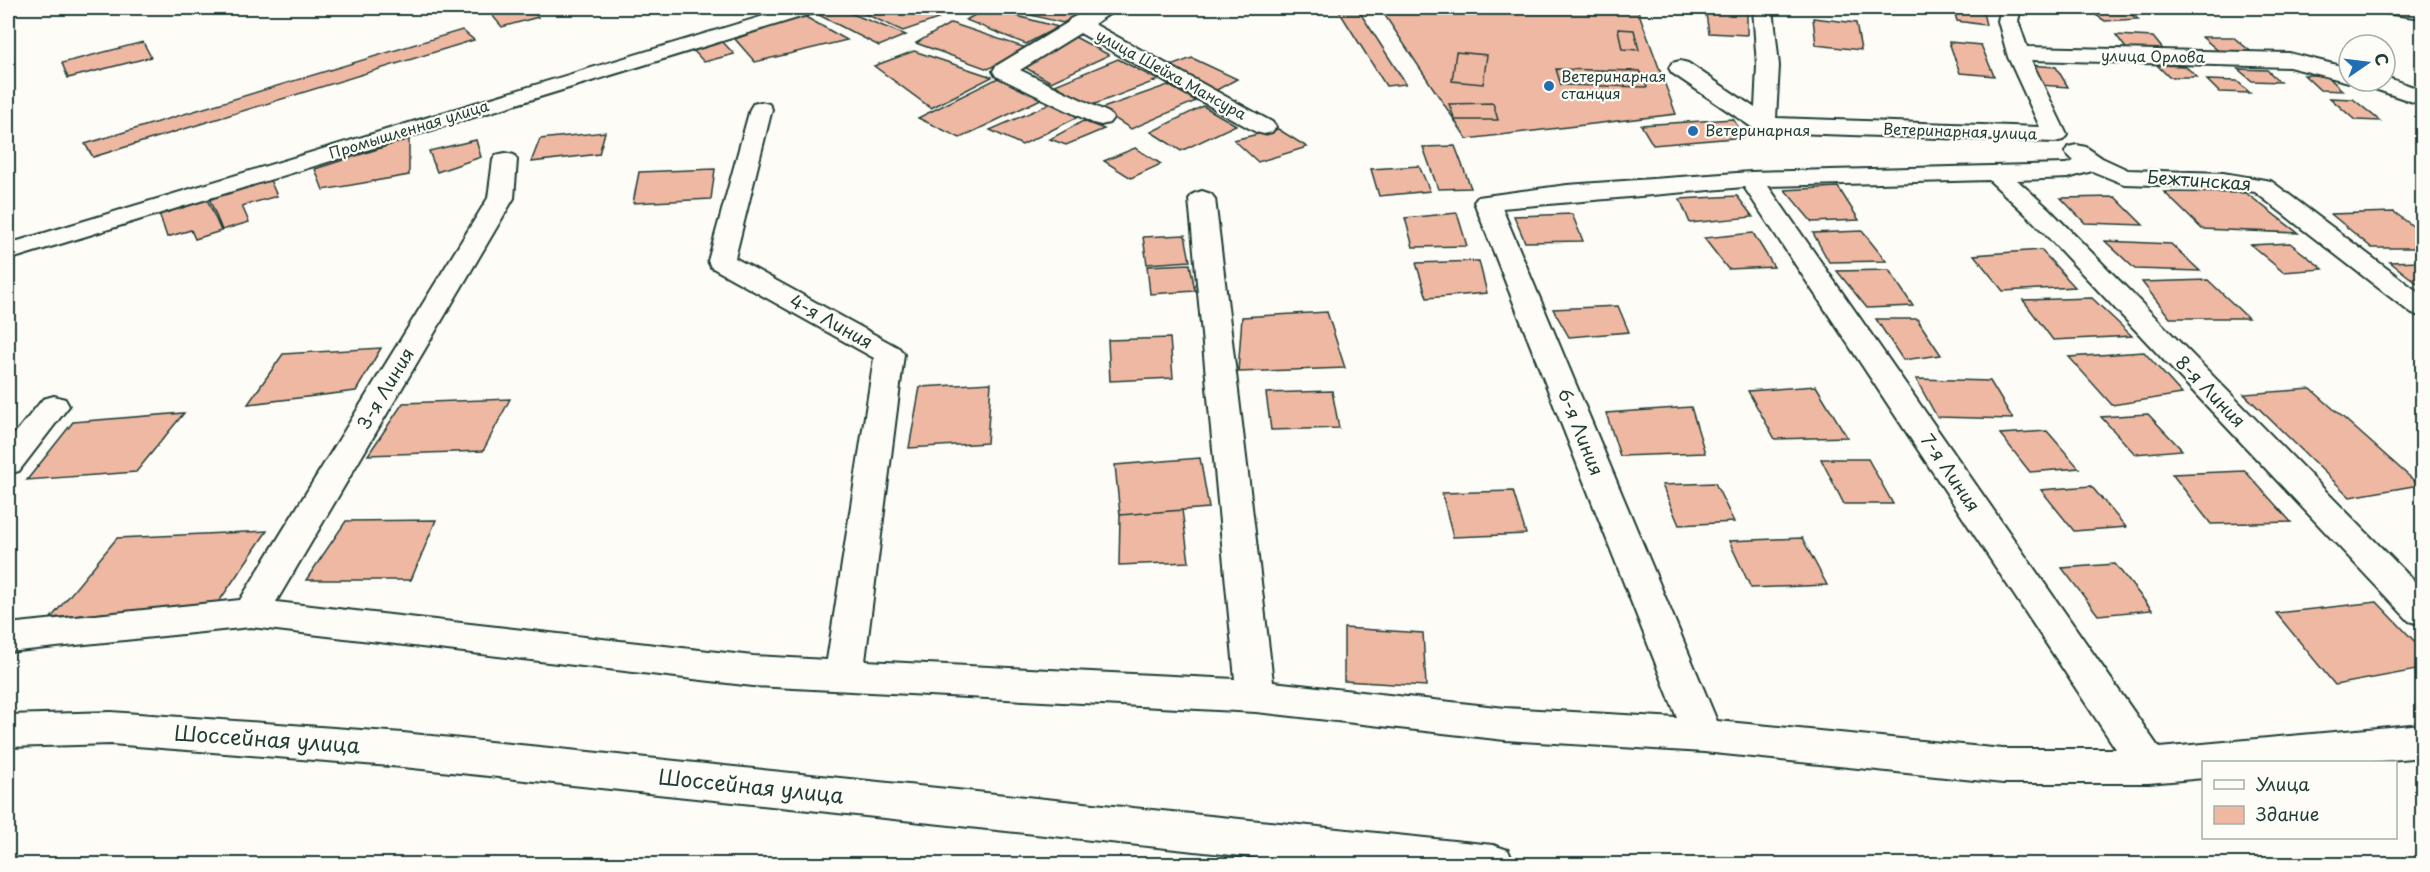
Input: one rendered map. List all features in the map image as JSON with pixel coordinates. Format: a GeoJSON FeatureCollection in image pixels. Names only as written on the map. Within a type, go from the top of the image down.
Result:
{"type":"FeatureCollection","features":[{"type":"Feature","properties":{"kind":"street","name":"Промышленная улица"},"geometry":{"type":"LineString","coordinates":[[8,252],[810,8]]}},
{"type":"Feature","properties":{"kind":"street","name":"улица Шейха Мансура"},"geometry":{"type":"LineString","coordinates":[[1101,118],[1004,71],[1077,23],[1105,8]]}},
{"type":"Feature","properties":{"kind":"street"},"geometry":{"type":"LineString","coordinates":[[1680,68],[1764,125],[1769,84],[1768,42],[1763,8]]}},
{"type":"Feature","properties":{"kind":"street","name":"Ветеринарная улица"},"geometry":{"type":"LineString","coordinates":[[1764,125],[2055,135],[2018,53],[2008,21],[2011,8]]}},
{"type":"Feature","properties":{"kind":"street"},"geometry":{"type":"LineString","coordinates":[[2384,8],[2422,12]]}},
{"type":"Feature","properties":{"kind":"street","name":"улица Шейха Мансура"},"geometry":{"type":"LineString","coordinates":[[1077,23],[1264,127]]}},
{"type":"Feature","properties":{"kind":"street","name":"улица Орлова"},"geometry":{"type":"LineString","coordinates":[[2018,53],[2289,60],[2337,72]]}},
{"type":"Feature","properties":{"kind":"street"},"geometry":{"type":"LineString","coordinates":[[2397,87],[2422,98]]}},
{"type":"Feature","properties":{"kind":"street","name":"4-я Линия"},"geometry":{"type":"LineString","coordinates":[[761,109],[722,261],[889,354],[844,675]]}},
{"type":"Feature","properties":{"kind":"street","name":"Бежтинская"},"geometry":{"type":"LineString","coordinates":[[2055,135],[2092,164],[2124,177],[2223,180],[2262,186],[2422,308]]}},
{"type":"Feature","properties":{"kind":"street","name":"3-я Линия"},"geometry":{"type":"LineString","coordinates":[[251,614],[501,198],[506,160]]}},
{"type":"Feature","properties":{"kind":"street"},"geometry":{"type":"LineString","coordinates":[[1751,179],[2068,171],[2092,164]]}},
{"type":"Feature","properties":{"kind":"street","name":"8-я Линия"},"geometry":{"type":"LineString","coordinates":[[1996,174],[2040,214],[2422,611]]}},
{"type":"Feature","properties":{"kind":"street","name":"6-я Линия"},"geometry":{"type":"LineString","coordinates":[[1704,736],[1487,202],[1567,193],[1751,179]]}},
{"type":"Feature","properties":{"kind":"street","name":"7-я Линия"},"geometry":{"type":"LineString","coordinates":[[1751,179],[2149,766]]}},
{"type":"Feature","properties":{"kind":"street"},"geometry":{"type":"LineString","coordinates":[[1202,199],[1256,696]]}},
{"type":"Feature","properties":{"kind":"street"},"geometry":{"type":"LineString","coordinates":[[8,463],[54,406]]}},
{"type":"Feature","properties":{"kind":"street"},"geometry":{"type":"LineString","coordinates":[[8,638],[251,614],[753,671],[1256,696],[1505,724],[1704,736],[2003,766],[2149,766],[2202,761]]}},
{"type":"Feature","properties":{"kind":"street","name":"Шоссейная улица"},"geometry":{"type":"LineString","coordinates":[[8,731],[111,728],[403,750],[1493,864]]}},
{"type":"Feature","properties":{"kind":"street"},"geometry":{"type":"LineString","coordinates":[[2204,761],[2422,741]]}},
{"type":"Feature","properties":{"kind":"building"},"geometry":{"type":"Polygon","coordinates":[[[486,8],[529,8],[538,17],[502,27],[486,8]]]}},
{"type":"Feature","properties":{"kind":"building"},"geometry":{"type":"Polygon","coordinates":[[[837,8],[906,35],[879,46],[819,15],[837,8]]]}},
{"type":"Feature","properties":{"kind":"building"},"geometry":{"type":"Polygon","coordinates":[[[852,8],[914,8],[938,19],[903,31],[852,8]]]}},
{"type":"Feature","properties":{"kind":"building"},"geometry":{"type":"Polygon","coordinates":[[[931,8],[958,8],[943,14],[931,8]]]}},
{"type":"Feature","properties":{"kind":"building"},"geometry":{"type":"Polygon","coordinates":[[[987,8],[1058,27],[1026,44],[966,20],[987,8]]]}},
{"type":"Feature","properties":{"kind":"building"},"geometry":{"type":"Polygon","coordinates":[[[1003,8],[1085,8],[1089,9],[1063,23],[1003,8]]]}},
{"type":"Feature","properties":{"kind":"building"},"geometry":{"type":"Polygon","coordinates":[[[1337,8],[1357,8],[1406,84],[1386,86],[1337,8]]]}},
{"type":"Feature","properties":{"kind":"building","name":"Ветеринарная станция"},"geometry":{"type":"Polygon","coordinates":[[[1380,8],[1637,8],[1676,114],[1467,139],[1380,8]]]}},
{"type":"Feature","properties":{"kind":"building"},"geometry":{"type":"Polygon","coordinates":[[[1705,8],[1747,9],[1747,35],[1709,33],[1705,8]]]}},
{"type":"Feature","properties":{"kind":"building"},"geometry":{"type":"Polygon","coordinates":[[[1953,8],[1982,8],[1986,25],[1957,21],[1953,8]]]}},
{"type":"Feature","properties":{"kind":"building"},"geometry":{"type":"Polygon","coordinates":[[[2085,8],[2121,8],[2138,19],[2105,21],[2085,8]]]}},
{"type":"Feature","properties":{"kind":"building"},"geometry":{"type":"Polygon","coordinates":[[[802,15],[847,40],[755,62],[735,39],[802,15]]]}},
{"type":"Feature","properties":{"kind":"building"},"geometry":{"type":"Polygon","coordinates":[[[1813,18],[1856,23],[1861,50],[1816,45],[1813,18]]]}},
{"type":"Feature","properties":{"kind":"building"},"geometry":{"type":"Polygon","coordinates":[[[951,23],[1026,48],[988,69],[916,43],[951,23]]]}},
{"type":"Feature","properties":{"kind":"building"},"geometry":{"type":"Polygon","coordinates":[[[1618,29],[1634,30],[1639,50],[1622,49],[1618,29]]]}},
{"type":"Feature","properties":{"kind":"building"},"geometry":{"type":"Polygon","coordinates":[[[462,30],[474,40],[93,157],[85,144],[462,30]]]}},
{"type":"Feature","properties":{"kind":"building"},"geometry":{"type":"Polygon","coordinates":[[[2116,35],[2153,37],[2166,53],[2128,51],[2116,35]]]}},
{"type":"Feature","properties":{"kind":"building"},"geometry":{"type":"Polygon","coordinates":[[[1075,37],[1109,55],[1051,82],[1024,67],[1075,37]]]}},
{"type":"Feature","properties":{"kind":"building"},"geometry":{"type":"Polygon","coordinates":[[[2202,37],[2233,37],[2254,54],[2221,53],[2202,37]]]}},
{"type":"Feature","properties":{"kind":"building"},"geometry":{"type":"Polygon","coordinates":[[[722,41],[734,54],[704,62],[692,49],[722,41]]]}},
{"type":"Feature","properties":{"kind":"building"},"geometry":{"type":"Polygon","coordinates":[[[143,42],[151,57],[68,78],[62,63],[143,42]]]}},
{"type":"Feature","properties":{"kind":"building"},"geometry":{"type":"Polygon","coordinates":[[[1949,42],[1981,45],[1994,76],[1960,73],[1949,42]]]}},
{"type":"Feature","properties":{"kind":"building"},"geometry":{"type":"Polygon","coordinates":[[[914,51],[992,77],[931,108],[874,66],[914,51]]]}},
{"type":"Feature","properties":{"kind":"building"},"geometry":{"type":"Polygon","coordinates":[[[1456,52],[1487,55],[1483,84],[1452,81],[1456,52]]]}},
{"type":"Feature","properties":{"kind":"building"},"geometry":{"type":"Polygon","coordinates":[[[1192,58],[1237,79],[1213,92],[1165,68],[1192,58]]]}},
{"type":"Feature","properties":{"kind":"building"},"geometry":{"type":"Polygon","coordinates":[[[1118,59],[1158,80],[1090,106],[1055,85],[1118,59]]]}},
{"type":"Feature","properties":{"kind":"building"},"geometry":{"type":"Polygon","coordinates":[[[2028,65],[2056,67],[2068,87],[2040,85],[2028,65]]]}},
{"type":"Feature","properties":{"kind":"building"},"geometry":{"type":"Polygon","coordinates":[[[2157,65],[2185,66],[2197,77],[2169,77],[2157,65]]]}},
{"type":"Feature","properties":{"kind":"building"},"geometry":{"type":"Polygon","coordinates":[[[1556,69],[1640,71],[1647,87],[1561,85],[1556,69]]]}},
{"type":"Feature","properties":{"kind":"building"},"geometry":{"type":"Polygon","coordinates":[[[2238,69],[2267,70],[2280,82],[2252,81],[2238,69]]]}},
{"type":"Feature","properties":{"kind":"building"},"geometry":{"type":"Polygon","coordinates":[[[2304,75],[2326,75],[2337,85],[2337,91],[2320,90],[2304,75]]]}},
{"type":"Feature","properties":{"kind":"building"},"geometry":{"type":"Polygon","coordinates":[[[1002,76],[1043,98],[960,138],[918,118],[1002,76]]]}},
{"type":"Feature","properties":{"kind":"building"},"geometry":{"type":"Polygon","coordinates":[[[2207,80],[2237,81],[2250,93],[2219,92],[2207,80]]]}},
{"type":"Feature","properties":{"kind":"building"},"geometry":{"type":"Polygon","coordinates":[[[1168,85],[1196,101],[1131,129],[1100,109],[1168,85]]]}},
{"type":"Feature","properties":{"kind":"building"},"geometry":{"type":"Polygon","coordinates":[[[2330,98],[2353,99],[2380,121],[2355,120],[2330,98]]]}},
{"type":"Feature","properties":{"kind":"building"},"geometry":{"type":"Polygon","coordinates":[[[1052,103],[1078,117],[1022,145],[990,130],[1052,103]]]}},
{"type":"Feature","properties":{"kind":"building"},"geometry":{"type":"Polygon","coordinates":[[[1493,103],[1498,120],[1455,120],[1449,104],[1493,103]]]}},
{"type":"Feature","properties":{"kind":"building"},"geometry":{"type":"Polygon","coordinates":[[[1203,106],[1236,125],[1181,151],[1151,132],[1203,106]]]}},
{"type":"Feature","properties":{"kind":"building","name":"Ветеринарная"},"geometry":{"type":"Polygon","coordinates":[[[1733,119],[1745,137],[1653,145],[1641,125],[1733,119]]]}},
{"type":"Feature","properties":{"kind":"building"},"geometry":{"type":"Polygon","coordinates":[[[1083,121],[1104,129],[1066,145],[1050,139],[1083,121]]]}},
{"type":"Feature","properties":{"kind":"building"},"geometry":{"type":"Polygon","coordinates":[[[1278,129],[1307,147],[1258,162],[1234,140],[1278,129]]]}},
{"type":"Feature","properties":{"kind":"building"},"geometry":{"type":"Polygon","coordinates":[[[605,132],[599,154],[531,162],[540,139],[605,132]]]}},
{"type":"Feature","properties":{"kind":"building"},"geometry":{"type":"Polygon","coordinates":[[[409,139],[409,175],[323,190],[315,169],[409,139]]]}},
{"type":"Feature","properties":{"kind":"building"},"geometry":{"type":"Polygon","coordinates":[[[476,140],[481,157],[437,172],[429,151],[476,140]]]}},
{"type":"Feature","properties":{"kind":"building"},"geometry":{"type":"Polygon","coordinates":[[[1455,146],[1471,188],[1438,189],[1423,147],[1455,146]]]}},
{"type":"Feature","properties":{"kind":"building"},"geometry":{"type":"Polygon","coordinates":[[[1135,148],[1161,164],[1131,178],[1104,161],[1135,148]]]}},
{"type":"Feature","properties":{"kind":"building"},"geometry":{"type":"Polygon","coordinates":[[[1419,166],[1430,191],[1379,196],[1371,169],[1419,166]]]}},
{"type":"Feature","properties":{"kind":"building"},"geometry":{"type":"Polygon","coordinates":[[[715,169],[711,199],[633,203],[639,172],[715,169]]]}},
{"type":"Feature","properties":{"kind":"building"},"geometry":{"type":"Polygon","coordinates":[[[270,180],[277,196],[242,206],[249,222],[222,230],[209,198],[270,180]]]}},
{"type":"Feature","properties":{"kind":"building"},"geometry":{"type":"Polygon","coordinates":[[[1838,187],[1859,220],[1812,222],[1785,190],[1838,187]]]}},
{"type":"Feature","properties":{"kind":"building"},"geometry":{"type":"Polygon","coordinates":[[[2164,192],[2246,193],[2298,233],[2202,229],[2164,192]]]}},
{"type":"Feature","properties":{"kind":"building"},"geometry":{"type":"Polygon","coordinates":[[[1737,196],[1753,217],[1690,223],[1680,199],[1737,196]]]}},
{"type":"Feature","properties":{"kind":"building"},"geometry":{"type":"Polygon","coordinates":[[[2115,197],[2143,225],[2085,223],[2061,198],[2115,197]]]}},
{"type":"Feature","properties":{"kind":"building"},"geometry":{"type":"Polygon","coordinates":[[[207,199],[221,231],[195,239],[191,230],[167,237],[159,213],[207,199]]]}},
{"type":"Feature","properties":{"kind":"building"},"geometry":{"type":"Polygon","coordinates":[[[2394,212],[2422,233],[2422,248],[2372,248],[2331,214],[2394,212]]]}},
{"type":"Feature","properties":{"kind":"building"},"geometry":{"type":"Polygon","coordinates":[[[1457,213],[1467,246],[1413,247],[1405,218],[1457,213]]]}},
{"type":"Feature","properties":{"kind":"building"},"geometry":{"type":"Polygon","coordinates":[[[1572,214],[1583,241],[1525,242],[1514,216],[1572,214]]]}},
{"type":"Feature","properties":{"kind":"building"},"geometry":{"type":"Polygon","coordinates":[[[1862,231],[1886,261],[1829,262],[1813,233],[1862,231]]]}},
{"type":"Feature","properties":{"kind":"building"},"geometry":{"type":"Polygon","coordinates":[[[1753,233],[1774,267],[1728,269],[1704,238],[1753,233]]]}},
{"type":"Feature","properties":{"kind":"building"},"geometry":{"type":"Polygon","coordinates":[[[1185,235],[1190,261],[1147,264],[1143,237],[1185,235]]]}},
{"type":"Feature","properties":{"kind":"building"},"geometry":{"type":"Polygon","coordinates":[[[2105,241],[2171,244],[2200,271],[2135,269],[2105,241]]]}},
{"type":"Feature","properties":{"kind":"building"},"geometry":{"type":"Polygon","coordinates":[[[2290,243],[2323,269],[2283,272],[2251,245],[2290,243]]]}},
{"type":"Feature","properties":{"kind":"building"},"geometry":{"type":"Polygon","coordinates":[[[2041,250],[2075,287],[2003,291],[1974,255],[2041,250]]]}},
{"type":"Feature","properties":{"kind":"building"},"geometry":{"type":"Polygon","coordinates":[[[1479,261],[1487,293],[1427,298],[1416,263],[1479,261]]]}},
{"type":"Feature","properties":{"kind":"building"},"geometry":{"type":"Polygon","coordinates":[[[2422,261],[2422,287],[2390,262],[2422,261]]]}},
{"type":"Feature","properties":{"kind":"building"},"geometry":{"type":"Polygon","coordinates":[[[1190,264],[1195,291],[1150,294],[1147,266],[1190,264]]]}},
{"type":"Feature","properties":{"kind":"building"},"geometry":{"type":"Polygon","coordinates":[[[1889,270],[1913,306],[1867,308],[1837,271],[1889,270]]]}},
{"type":"Feature","properties":{"kind":"building"},"geometry":{"type":"Polygon","coordinates":[[[2208,280],[2248,318],[2170,318],[2142,282],[2208,280]]]}},
{"type":"Feature","properties":{"kind":"building"},"geometry":{"type":"Polygon","coordinates":[[[2092,298],[2132,336],[2053,340],[2023,300],[2092,298]]]}},
{"type":"Feature","properties":{"kind":"building"},"geometry":{"type":"Polygon","coordinates":[[[1618,306],[1629,332],[1569,337],[1553,309],[1618,306]]]}},
{"type":"Feature","properties":{"kind":"building"},"geometry":{"type":"Polygon","coordinates":[[[1327,312],[1345,368],[1238,372],[1242,317],[1327,312]]]}},
{"type":"Feature","properties":{"kind":"building"},"geometry":{"type":"Polygon","coordinates":[[[1876,319],[1917,319],[1941,355],[1903,360],[1876,319]]]}},
{"type":"Feature","properties":{"kind":"building"},"geometry":{"type":"Polygon","coordinates":[[[1170,338],[1173,378],[1110,381],[1108,340],[1170,338]]]}},
{"type":"Feature","properties":{"kind":"building"},"geometry":{"type":"Polygon","coordinates":[[[381,348],[356,391],[248,404],[283,354],[381,348]]]}},
{"type":"Feature","properties":{"kind":"building"},"geometry":{"type":"Polygon","coordinates":[[[2144,352],[2182,394],[2112,405],[2069,357],[2144,352]]]}},
{"type":"Feature","properties":{"kind":"building"},"geometry":{"type":"Polygon","coordinates":[[[1916,379],[1990,381],[2013,419],[1937,417],[1916,379]]]}},
{"type":"Feature","properties":{"kind":"building"},"geometry":{"type":"Polygon","coordinates":[[[991,383],[987,443],[909,448],[920,387],[991,383]]]}},
{"type":"Feature","properties":{"kind":"building"},"geometry":{"type":"Polygon","coordinates":[[[1816,386],[1847,437],[1775,439],[1748,391],[1816,386]]]}},
{"type":"Feature","properties":{"kind":"building"},"geometry":{"type":"Polygon","coordinates":[[[2311,389],[2419,485],[2350,497],[2244,394],[2311,389]]]}},
{"type":"Feature","properties":{"kind":"building"},"geometry":{"type":"Polygon","coordinates":[[[1332,391],[1339,428],[1271,430],[1266,393],[1332,391]]]}},
{"type":"Feature","properties":{"kind":"building"},"geometry":{"type":"Polygon","coordinates":[[[510,399],[483,451],[368,455],[403,403],[510,399]]]}},
{"type":"Feature","properties":{"kind":"building"},"geometry":{"type":"Polygon","coordinates":[[[1691,407],[1705,453],[1620,456],[1606,413],[1691,407]]]}},
{"type":"Feature","properties":{"kind":"building"},"geometry":{"type":"Polygon","coordinates":[[[184,413],[136,472],[27,480],[73,422],[184,413]]]}},
{"type":"Feature","properties":{"kind":"building"},"geometry":{"type":"Polygon","coordinates":[[[2148,414],[2182,450],[2135,454],[2101,417],[2148,414]]]}},
{"type":"Feature","properties":{"kind":"building"},"geometry":{"type":"Polygon","coordinates":[[[2047,431],[2079,468],[2030,472],[2000,434],[2047,431]]]}},
{"type":"Feature","properties":{"kind":"building"},"geometry":{"type":"Polygon","coordinates":[[[1200,458],[1209,508],[1120,515],[1115,465],[1200,458]]]}},
{"type":"Feature","properties":{"kind":"building"},"geometry":{"type":"Polygon","coordinates":[[[1821,459],[1868,459],[1893,504],[1844,504],[1821,459]]]}},
{"type":"Feature","properties":{"kind":"building"},"geometry":{"type":"Polygon","coordinates":[[[2245,471],[2291,522],[2211,524],[2172,474],[2245,471]]]}},
{"type":"Feature","properties":{"kind":"building"},"geometry":{"type":"Polygon","coordinates":[[[1715,483],[1734,522],[1679,525],[1662,485],[1715,483]]]}},
{"type":"Feature","properties":{"kind":"building"},"geometry":{"type":"Polygon","coordinates":[[[2091,486],[2126,527],[2074,531],[2041,490],[2091,486]]]}},
{"type":"Feature","properties":{"kind":"building"},"geometry":{"type":"Polygon","coordinates":[[[1513,491],[1526,534],[1453,537],[1442,493],[1513,491]]]}},
{"type":"Feature","properties":{"kind":"building"},"geometry":{"type":"Polygon","coordinates":[[[1182,510],[1189,562],[1119,565],[1120,515],[1182,510]]]}},
{"type":"Feature","properties":{"kind":"building"},"geometry":{"type":"Polygon","coordinates":[[[436,520],[411,580],[306,580],[346,521],[436,520]]]}},
{"type":"Feature","properties":{"kind":"building"},"geometry":{"type":"Polygon","coordinates":[[[267,531],[218,603],[51,618],[117,538],[267,531]]]}},
{"type":"Feature","properties":{"kind":"building"},"geometry":{"type":"Polygon","coordinates":[[[1802,538],[1827,585],[1751,588],[1729,541],[1802,538]]]}},
{"type":"Feature","properties":{"kind":"building"},"geometry":{"type":"Polygon","coordinates":[[[2115,564],[2152,610],[2098,615],[2062,568],[2115,564]]]}},
{"type":"Feature","properties":{"kind":"building"},"geometry":{"type":"Polygon","coordinates":[[[2377,602],[2422,649],[2422,669],[2335,685],[2276,613],[2377,602]]]}},
{"type":"Feature","properties":{"kind":"building"},"geometry":{"type":"Polygon","coordinates":[[[1344,628],[1423,633],[1426,686],[1344,681],[1344,628]]]}},
{"type":"Feature","properties":{"kind":"place","name":"Ветеринарная станция"},"geometry":{"type":"Point","coordinates":[1549,86]}},
{"type":"Feature","properties":{"kind":"place","name":"Ветеринарная"},"geometry":{"type":"Point","coordinates":[1693,131]}}]}
